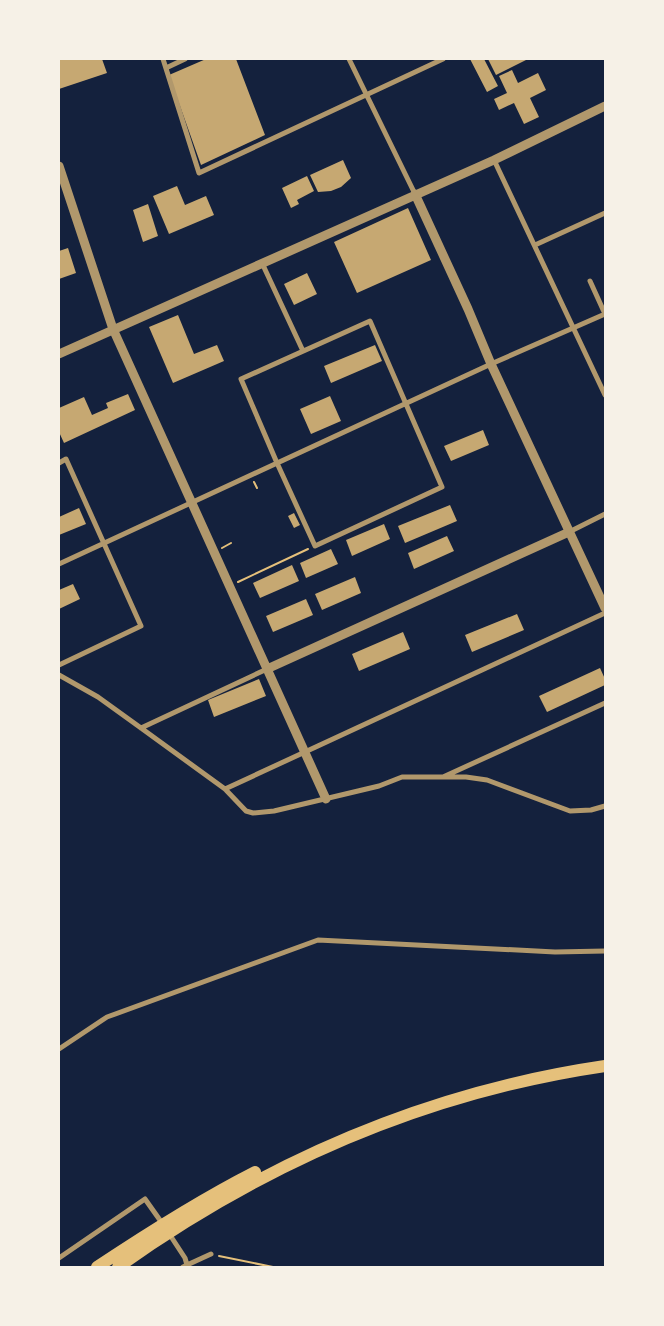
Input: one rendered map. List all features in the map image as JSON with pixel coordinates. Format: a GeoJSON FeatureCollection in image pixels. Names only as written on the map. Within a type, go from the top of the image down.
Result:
{"type":"FeatureCollection","features":[{"type":"Feature","properties":{"kind":"highway"},"geometry":{"type":"LineString","coordinates":[[97,1267],[221,1189],[279,1161],[443,1103],[511,1084],[605,1066]]}},
{"type":"Feature","properties":{"kind":"highway"},"geometry":{"type":"LineString","coordinates":[[118,1267],[176,1227],[226,1198],[283,1167],[354,1135]]}},
{"type":"Feature","properties":{"kind":"street"},"geometry":{"type":"LineString","coordinates":[[163,59],[198,173],[443,59]]}},
{"type":"Feature","properties":{"kind":"street"},"geometry":{"type":"LineString","coordinates":[[166,68],[185,59]]}},
{"type":"Feature","properties":{"kind":"street"},"geometry":{"type":"LineString","coordinates":[[349,59],[415,194],[605,608]]}},
{"type":"Feature","properties":{"kind":"street"},"geometry":{"type":"LineString","coordinates":[[59,354],[494,160],[605,106]]}},
{"type":"Feature","properties":{"kind":"street"},"geometry":{"type":"LineString","coordinates":[[494,160],[605,395]]}},
{"type":"Feature","properties":{"kind":"street"},"geometry":{"type":"LineString","coordinates":[[59,166],[113,329],[326,799]]}},
{"type":"Feature","properties":{"kind":"street"},"geometry":{"type":"LineString","coordinates":[[535,245],[605,213]]}},
{"type":"Feature","properties":{"kind":"street"},"geometry":{"type":"LineString","coordinates":[[262,263],[303,351]]}},
{"type":"Feature","properties":{"kind":"street"},"geometry":{"type":"LineString","coordinates":[[59,564],[492,364],[605,314],[590,281]]}},
{"type":"Feature","properties":{"kind":"street"},"geometry":{"type":"LineString","coordinates":[[370,321],[405,404],[442,487],[315,546],[241,379],[370,321]]}},
{"type":"Feature","properties":{"kind":"street"},"geometry":{"type":"LineString","coordinates":[[59,463],[66,459],[141,626],[59,665]]}},
{"type":"Feature","properties":{"kind":"street"},"geometry":{"type":"LineString","coordinates":[[141,728],[605,514]]}},
{"type":"Feature","properties":{"kind":"street"},"geometry":{"type":"LineString","coordinates":[[225,789],[605,613]]}},
{"type":"Feature","properties":{"kind":"street"},"geometry":{"type":"LineString","coordinates":[[59,675],[98,697],[225,789],[246,811],[274,811],[379,786],[402,778],[466,777],[487,780],[570,811],[591,810],[605,806]]}},
{"type":"Feature","properties":{"kind":"street"},"geometry":{"type":"LineString","coordinates":[[440,778],[605,702]]}},
{"type":"Feature","properties":{"kind":"street"},"geometry":{"type":"LineString","coordinates":[[59,1049],[107,1017],[318,940],[555,952],[605,951]]}},
{"type":"Feature","properties":{"kind":"street"},"geometry":{"type":"LineString","coordinates":[[59,1258],[145,1199],[185,1258],[185,1266],[211,1254]]}},
{"type":"Feature","properties":{"kind":"path"},"geometry":{"type":"LineString","coordinates":[[229,586],[315,546]]}},
{"type":"Feature","properties":{"kind":"path"},"geometry":{"type":"LineString","coordinates":[[211,1254],[273,1267]]}},
{"type":"Feature","properties":{"kind":"building"},"geometry":{"type":"Polygon","coordinates":[[[59,59],[102,59],[107,73],[59,89],[59,59]]]}},
{"type":"Feature","properties":{"kind":"building"},"geometry":{"type":"Polygon","coordinates":[[[206,59],[236,59],[265,135],[201,165],[169,75],[206,59]]]}},
{"type":"Feature","properties":{"kind":"building"},"geometry":{"type":"Polygon","coordinates":[[[470,59],[484,59],[498,86],[487,92],[470,59]]]}},
{"type":"Feature","properties":{"kind":"building"},"geometry":{"type":"Polygon","coordinates":[[[488,59],[528,59],[496,75],[488,59]]]}},
{"type":"Feature","properties":{"kind":"building"},"geometry":{"type":"Polygon","coordinates":[[[512,70],[518,83],[538,73],[546,90],[530,98],[539,117],[524,124],[514,103],[499,110],[494,99],[507,93],[499,76],[512,70]]]}},
{"type":"Feature","properties":{"kind":"building"},"geometry":{"type":"Polygon","coordinates":[[[343,160],[351,178],[341,187],[331,191],[318,192],[310,175],[343,160]]]}},
{"type":"Feature","properties":{"kind":"building"},"geometry":{"type":"Polygon","coordinates":[[[307,176],[314,191],[297,200],[299,204],[291,208],[282,188],[307,176]]]}},
{"type":"Feature","properties":{"kind":"building"},"geometry":{"type":"Polygon","coordinates":[[[177,186],[185,205],[206,196],[214,215],[169,234],[153,196],[177,186]]]}},
{"type":"Feature","properties":{"kind":"building"},"geometry":{"type":"Polygon","coordinates":[[[148,204],[158,236],[143,242],[133,210],[148,204]]]}},
{"type":"Feature","properties":{"kind":"building"},"geometry":{"type":"Polygon","coordinates":[[[408,208],[431,260],[357,293],[334,242],[408,208]]]}},
{"type":"Feature","properties":{"kind":"building"},"geometry":{"type":"Polygon","coordinates":[[[68,248],[76,273],[59,279],[59,251],[68,248]]]}},
{"type":"Feature","properties":{"kind":"building"},"geometry":{"type":"Polygon","coordinates":[[[307,273],[317,294],[294,305],[284,284],[307,273]]]}},
{"type":"Feature","properties":{"kind":"building"},"geometry":{"type":"Polygon","coordinates":[[[178,315],[194,354],[217,345],[224,361],[173,383],[149,327],[178,315]]]}},
{"type":"Feature","properties":{"kind":"building"},"geometry":{"type":"Polygon","coordinates":[[[375,345],[382,361],[331,383],[324,366],[375,345]]]}},
{"type":"Feature","properties":{"kind":"building"},"geometry":{"type":"Polygon","coordinates":[[[128,394],[135,410],[64,443],[59,432],[59,408],[84,397],[92,415],[108,408],[106,403],[128,394]]]}},
{"type":"Feature","properties":{"kind":"building"},"geometry":{"type":"Polygon","coordinates":[[[330,396],[341,421],[311,434],[300,409],[330,396]]]}},
{"type":"Feature","properties":{"kind":"building"},"geometry":{"type":"Polygon","coordinates":[[[483,430],[489,445],[451,461],[444,446],[483,430]]]}},
{"type":"Feature","properties":{"kind":"building"},"geometry":{"type":"Polygon","coordinates":[[[450,505],[457,521],[405,543],[398,526],[450,505]]]}},
{"type":"Feature","properties":{"kind":"building"},"geometry":{"type":"Polygon","coordinates":[[[79,508],[86,524],[59,535],[59,517],[79,508]]]}},
{"type":"Feature","properties":{"kind":"building"},"geometry":{"type":"Polygon","coordinates":[[[294,513],[300,525],[294,528],[288,516],[294,513]]]}},
{"type":"Feature","properties":{"kind":"building"},"geometry":{"type":"Polygon","coordinates":[[[384,524],[390,539],[352,556],[346,540],[384,524]]]}},
{"type":"Feature","properties":{"kind":"building"},"geometry":{"type":"Polygon","coordinates":[[[447,536],[454,551],[414,569],[408,553],[447,536]]]}},
{"type":"Feature","properties":{"kind":"building"},"geometry":{"type":"Polygon","coordinates":[[[331,549],[338,564],[306,578],[300,563],[331,549]]]}},
{"type":"Feature","properties":{"kind":"building"},"geometry":{"type":"Polygon","coordinates":[[[292,565],[299,581],[260,598],[253,583],[292,565]]]}},
{"type":"Feature","properties":{"kind":"building"},"geometry":{"type":"Polygon","coordinates":[[[355,577],[361,593],[322,610],[315,594],[355,577]]]}},
{"type":"Feature","properties":{"kind":"building"},"geometry":{"type":"Polygon","coordinates":[[[73,584],[80,599],[59,609],[59,590],[73,584]]]}},
{"type":"Feature","properties":{"kind":"building"},"geometry":{"type":"Polygon","coordinates":[[[306,599],[313,615],[273,632],[266,616],[306,599]]]}},
{"type":"Feature","properties":{"kind":"building"},"geometry":{"type":"Polygon","coordinates":[[[517,614],[524,630],[472,652],[465,635],[517,614]]]}},
{"type":"Feature","properties":{"kind":"building"},"geometry":{"type":"Polygon","coordinates":[[[403,632],[410,649],[359,671],[352,654],[403,632]]]}},
{"type":"Feature","properties":{"kind":"building"},"geometry":{"type":"Polygon","coordinates":[[[600,668],[605,679],[605,685],[547,712],[539,696],[600,668]]]}},
{"type":"Feature","properties":{"kind":"building"},"geometry":{"type":"Polygon","coordinates":[[[259,679],[266,696],[214,717],[208,700],[259,679]]]}}]}
